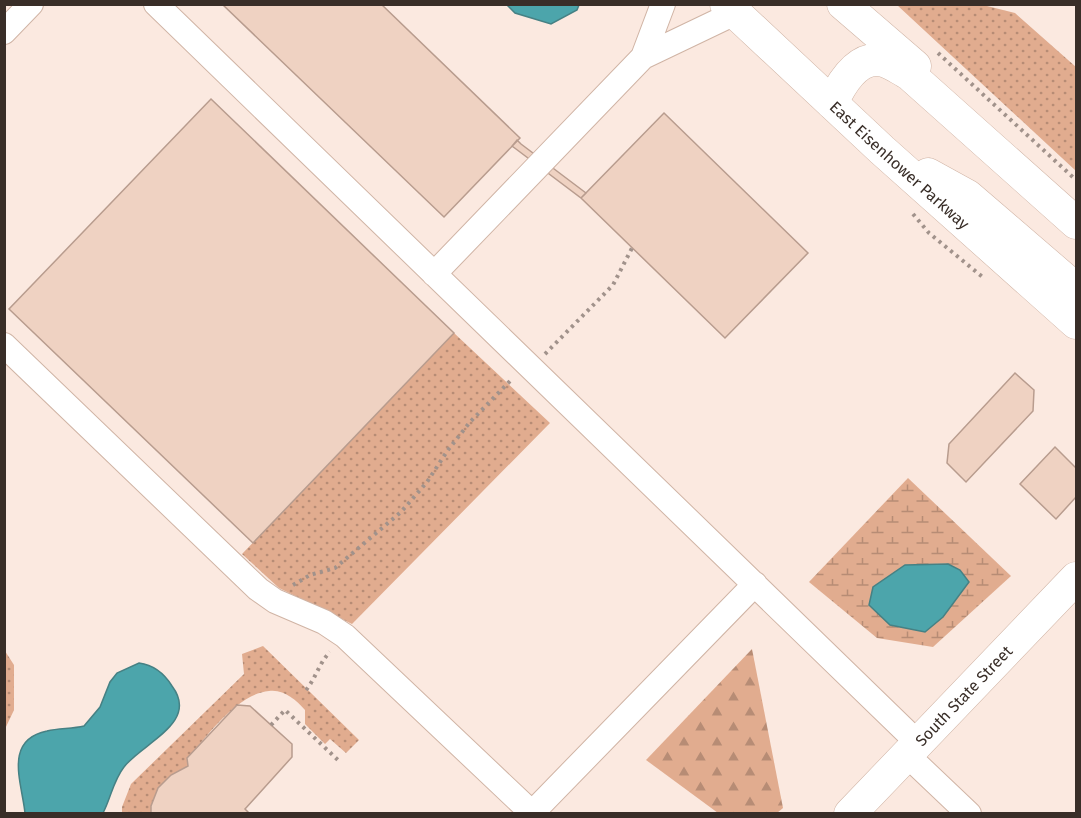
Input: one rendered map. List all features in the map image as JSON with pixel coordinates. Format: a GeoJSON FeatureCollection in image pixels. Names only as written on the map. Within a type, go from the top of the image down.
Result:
{"type":"FeatureCollection","features":[{"type":"Feature","properties":{"kind":"main road"},"geometry":{"type":"LineString","coordinates":[[843,4],[1077,206]]}},
{"type":"Feature","properties":{"kind":"main road","name":"East Eisenhower Parkway"},"geometry":{"type":"LineString","coordinates":[[730,9],[882,150],[1077,322]]}},
{"type":"Feature","properties":{"kind":"main road"},"geometry":{"type":"LineString","coordinates":[[832,103],[840,87],[852,72],[865,62],[882,60],[909,74],[1077,223]]}},
{"type":"Feature","properties":{"kind":"main road"},"geometry":{"type":"LineString","coordinates":[[882,150],[968,196],[1077,289]]}},
{"type":"Feature","properties":{"kind":"main road","name":"South State Street"},"geometry":{"type":"LineString","coordinates":[[850,813],[1077,578]]}},
{"type":"Feature","properties":{"kind":"street"},"geometry":{"type":"LineString","coordinates":[[4,32],[31,4]]}},
{"type":"Feature","properties":{"kind":"street"},"geometry":{"type":"LineString","coordinates":[[643,57],[663,4]]}},
{"type":"Feature","properties":{"kind":"street"},"geometry":{"type":"LineString","coordinates":[[169,9],[434,274],[755,584],[912,749],[969,813]]}},
{"type":"Feature","properties":{"kind":"street"},"geometry":{"type":"LineString","coordinates":[[434,274],[643,57],[730,9]]}},
{"type":"Feature","properties":{"kind":"street"},"geometry":{"type":"LineString","coordinates":[[4,345],[258,589],[275,601],[324,622],[345,636],[532,813],[755,584]]}},
{"type":"Feature","properties":{"kind":"path"},"geometry":{"type":"LineString","coordinates":[[937,52],[1077,180]]}},
{"type":"Feature","properties":{"kind":"path"},"geometry":{"type":"LineString","coordinates":[[275,601],[293,585],[310,575],[335,568],[400,512],[427,482],[470,422],[527,363],[547,353],[613,285],[632,248]]}},
{"type":"Feature","properties":{"kind":"path"},"geometry":{"type":"LineString","coordinates":[[306,690],[312,683],[321,661],[345,636]]}},
{"type":"Feature","properties":{"kind":"path"},"geometry":{"type":"LineString","coordinates":[[271,725],[285,711],[339,761]]}},
{"type":"Feature","properties":{"kind":"green space"},"geometry":{"type":"Polygon","coordinates":[[[897,5],[983,5],[1015,13],[1076,67],[1076,171],[897,5]]]}},
{"type":"Feature","properties":{"kind":"green space"},"geometry":{"type":"Polygon","coordinates":[[[454,333],[550,423],[352,624],[279,588],[242,554],[454,333]]]}},
{"type":"Feature","properties":{"kind":"green space"},"geometry":{"type":"Polygon","coordinates":[[[908,478],[1011,576],[933,647],[877,638],[809,582],[908,478]]]}},
{"type":"Feature","properties":{"kind":"green space"},"geometry":{"type":"Polygon","coordinates":[[[263,646],[359,740],[346,753],[330,739],[325,744],[305,724],[305,710],[294,699],[285,693],[274,691],[257,694],[235,707],[224,717],[188,758],[188,766],[162,784],[151,813],[122,814],[122,807],[131,784],[244,674],[242,654],[263,646]]]}},
{"type":"Feature","properties":{"kind":"green space"},"geometry":{"type":"Polygon","coordinates":[[[752,649],[783,808],[777,813],[718,813],[646,760],[752,649]]]}},
{"type":"Feature","properties":{"kind":"green space"},"geometry":{"type":"Polygon","coordinates":[[[5,651],[14,665],[14,710],[5,729],[5,651]]]}},
{"type":"Feature","properties":{"kind":"water"},"geometry":{"type":"Polygon","coordinates":[[[507,5],[579,5],[577,10],[551,24],[515,13],[507,5]]]}},
{"type":"Feature","properties":{"kind":"water"},"geometry":{"type":"Polygon","coordinates":[[[948,564],[960,570],[969,582],[943,617],[925,632],[890,625],[869,605],[873,587],[905,565],[948,564]]]}},
{"type":"Feature","properties":{"kind":"water"},"geometry":{"type":"Polygon","coordinates":[[[139,663],[158,670],[172,686],[179,699],[179,711],[174,722],[124,767],[103,813],[25,813],[18,764],[25,743],[33,736],[47,731],[84,726],[100,707],[110,682],[117,673],[139,663]]]}},
{"type":"Feature","properties":{"kind":"building"},"geometry":{"type":"Polygon","coordinates":[[[222,4],[381,4],[520,138],[444,217],[222,4]]]}},
{"type":"Feature","properties":{"kind":"building"},"geometry":{"type":"Polygon","coordinates":[[[211,99],[454,333],[253,543],[9,309],[211,99]]]}},
{"type":"Feature","properties":{"kind":"building"},"geometry":{"type":"Polygon","coordinates":[[[664,113],[808,253],[725,338],[581,198],[664,113]]]}},
{"type":"Feature","properties":{"kind":"building"},"geometry":{"type":"Polygon","coordinates":[[[517,140],[586,193],[581,198],[512,146],[517,140]]]}},
{"type":"Feature","properties":{"kind":"building"},"geometry":{"type":"Polygon","coordinates":[[[1015,373],[1034,390],[1033,411],[966,482],[947,463],[949,444],[1015,373]]]}},
{"type":"Feature","properties":{"kind":"building"},"geometry":{"type":"Polygon","coordinates":[[[1055,447],[1076,468],[1076,497],[1056,519],[1020,484],[1055,447]]]}},
{"type":"Feature","properties":{"kind":"building"},"geometry":{"type":"Polygon","coordinates":[[[237,705],[250,706],[292,744],[292,757],[245,809],[250,814],[151,814],[151,806],[158,788],[171,775],[188,766],[187,758],[237,705]]]}}]}
